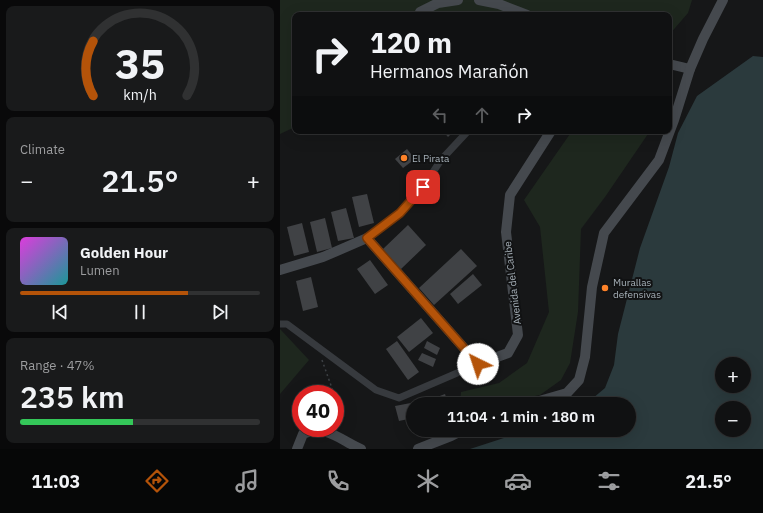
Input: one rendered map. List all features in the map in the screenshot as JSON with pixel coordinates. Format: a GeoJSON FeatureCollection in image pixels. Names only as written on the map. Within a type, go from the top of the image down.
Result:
{"type":"FeatureCollection","features":[{"type":"Feature","properties":{"kind":"street"},"geometry":{"type":"LineString","coordinates":[[420,12],[438,3],[458,0]]}},
{"type":"Feature","properties":{"kind":"street"},"geometry":{"type":"LineString","coordinates":[[479,0],[499,4],[519,12]]}},
{"type":"Feature","properties":{"kind":"street"},"geometry":{"type":"LineString","coordinates":[[672,125],[690,69],[703,39],[723,0]]}},
{"type":"Feature","properties":{"kind":"street"},"geometry":{"type":"LineString","coordinates":[[672,65],[690,69]]}},
{"type":"Feature","properties":{"kind":"street"},"geometry":{"type":"LineString","coordinates":[[280,270],[324,257],[367,238],[400,213],[423,187],[441,160],[465,134]]}},
{"type":"Feature","properties":{"kind":"street","name":"Avenida del Caribe"},"geometry":{"type":"LineString","coordinates":[[280,324],[287,324],[376,390],[398,398],[508,353],[518,335],[506,232],[510,195],[549,134]]}},
{"type":"Feature","properties":{"kind":"street"},"geometry":{"type":"LineString","coordinates":[[553,397],[567,393],[579,380],[585,357],[592,287],[604,233],[659,160],[669,134]]}},
{"type":"Feature","properties":{"kind":"street"},"geometry":{"type":"LineString","coordinates":[[367,238],[478,364]]}},
{"type":"Feature","properties":{"kind":"street"},"geometry":{"type":"LineString","coordinates":[[297,449],[303,434],[311,430],[323,431],[339,437],[361,449]]}},
{"type":"Feature","properties":{"kind":"street"},"geometry":{"type":"LineString","coordinates":[[418,449],[448,437]]}},
{"type":"Feature","properties":{"kind":"path"},"geometry":{"type":"LineString","coordinates":[[322,361],[330,385]]}},
{"type":"Feature","properties":{"kind":"shaded area"},"geometry":{"type":"Polygon","coordinates":[[[280,0],[692,0],[688,13],[672,32],[672,12],[292,12],[292,128],[280,134],[280,0]]]}},
{"type":"Feature","properties":{"kind":"shaded area"},"geometry":{"type":"Polygon","coordinates":[[[753,56],[763,57],[763,449],[470,449],[507,437],[636,437],[636,397],[594,397],[605,388],[614,365],[618,334],[640,248],[669,167],[678,133],[697,96],[753,56]]]}},
{"type":"Feature","properties":{"kind":"shaded area"},"geometry":{"type":"Polygon","coordinates":[[[570,134],[648,134],[581,229],[578,312],[570,363],[561,380],[540,395],[530,397],[461,397],[461,392],[499,383],[527,363],[549,312],[540,227],[524,200],[570,134]]]}},
{"type":"Feature","properties":{"kind":"shaded area"},"geometry":{"type":"Polygon","coordinates":[[[280,329],[309,360],[280,394],[280,329]]]}},
{"type":"Feature","properties":{"kind":"building"},"geometry":{"type":"Polygon","coordinates":[[[407,149],[415,159],[403,168],[395,159],[407,149]]]}},
{"type":"Feature","properties":{"kind":"building"},"geometry":{"type":"Polygon","coordinates":[[[367,194],[374,223],[359,227],[352,197],[367,194]]]}},
{"type":"Feature","properties":{"kind":"building"},"geometry":{"type":"Polygon","coordinates":[[[346,208],[354,238],[338,241],[331,212],[346,208]]]}},
{"type":"Feature","properties":{"kind":"building"},"geometry":{"type":"Polygon","coordinates":[[[325,218],[332,248],[317,252],[310,222],[325,218]]]}},
{"type":"Feature","properties":{"kind":"building"},"geometry":{"type":"Polygon","coordinates":[[[302,223],[309,252],[294,256],[287,227],[302,223]]]}},
{"type":"Feature","properties":{"kind":"building"},"geometry":{"type":"Polygon","coordinates":[[[408,225],[426,245],[401,269],[383,249],[408,225]]]}},
{"type":"Feature","properties":{"kind":"building"},"geometry":{"type":"Polygon","coordinates":[[[461,249],[477,266],[434,305],[419,288],[461,249]]]}},
{"type":"Feature","properties":{"kind":"building"},"geometry":{"type":"Polygon","coordinates":[[[370,260],[388,285],[375,294],[357,269],[370,260]]]}},
{"type":"Feature","properties":{"kind":"building"},"geometry":{"type":"Polygon","coordinates":[[[473,274],[482,285],[458,304],[450,294],[473,274]]]}},
{"type":"Feature","properties":{"kind":"building"},"geometry":{"type":"Polygon","coordinates":[[[311,277],[318,307],[303,311],[296,281],[311,277]]]}},
{"type":"Feature","properties":{"kind":"building"},"geometry":{"type":"Polygon","coordinates":[[[421,318],[433,333],[409,352],[397,337],[421,318]]]}},
{"type":"Feature","properties":{"kind":"building"},"geometry":{"type":"Polygon","coordinates":[[[397,341],[419,372],[408,380],[386,349],[397,341]]]}},
{"type":"Feature","properties":{"kind":"building"},"geometry":{"type":"Polygon","coordinates":[[[427,341],[440,348],[437,355],[424,348],[427,341]]]}},
{"type":"Feature","properties":{"kind":"building"},"geometry":{"type":"Polygon","coordinates":[[[422,353],[436,359],[433,367],[418,360],[422,353]]]}},
{"type":"Feature","properties":{"kind":"building"},"geometry":{"type":"Polygon","coordinates":[[[445,394],[446,397],[437,397],[445,394]]]}},
{"type":"Feature","properties":{"kind":"building"},"geometry":{"type":"Polygon","coordinates":[[[406,404],[406,420],[399,421],[395,406],[406,404]]]}},
{"type":"Feature","properties":{"kind":"place","name":"El Pirata"},"geometry":{"type":"Point","coordinates":[404,158]}},
{"type":"Feature","properties":{"kind":"place","name":"Murallas defensivas"},"geometry":{"type":"Point","coordinates":[605,288]}},
{"type":"Feature","properties":{"kind":"route"},"geometry":{"type":"LineString","coordinates":[[423,187],[400,213],[367,238],[478,364]]}}]}
